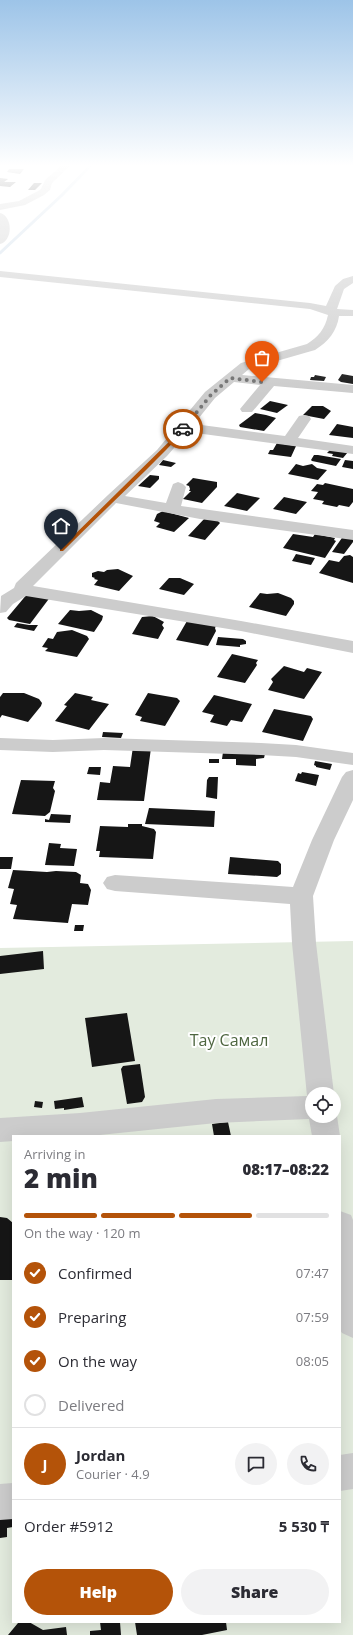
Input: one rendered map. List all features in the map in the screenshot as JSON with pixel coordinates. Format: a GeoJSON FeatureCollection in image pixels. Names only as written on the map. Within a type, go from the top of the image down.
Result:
{"type":"FeatureCollection","features":[{"type":"Feature","properties":{"kind":"street"},"geometry":{"type":"LineString","coordinates":[[0,274],[310,306],[329,311],[353,313]]}},
{"type":"Feature","properties":{"kind":"street"},"geometry":{"type":"LineString","coordinates":[[329,311],[334,307],[337,292],[340,287],[353,279]]}},
{"type":"Feature","properties":{"kind":"street"},"geometry":{"type":"LineString","coordinates":[[0,608],[7,600],[22,590],[22,587],[113,498],[145,469],[185,427],[210,396],[230,378],[245,366],[317,344],[323,340],[332,323],[334,314],[329,311]]}},
{"type":"Feature","properties":{"kind":"street"},"geometry":{"type":"LineString","coordinates":[[230,378],[270,382],[328,382],[353,389]]}},
{"type":"Feature","properties":{"kind":"street"},"geometry":{"type":"LineString","coordinates":[[248,409],[255,398],[270,382]]}},
{"type":"Feature","properties":{"kind":"street"},"geometry":{"type":"LineString","coordinates":[[288,442],[304,419]]}},
{"type":"Feature","properties":{"kind":"street"},"geometry":{"type":"LineString","coordinates":[[185,427],[353,450]]}},
{"type":"Feature","properties":{"kind":"street"},"geometry":{"type":"LineString","coordinates":[[172,509],[178,487]]}},
{"type":"Feature","properties":{"kind":"street"},"geometry":{"type":"LineString","coordinates":[[113,498],[172,509],[221,510],[353,535]]}},
{"type":"Feature","properties":{"kind":"street"},"geometry":{"type":"LineString","coordinates":[[22,590],[241,626],[353,647]]}},
{"type":"Feature","properties":{"kind":"street"},"geometry":{"type":"LineString","coordinates":[[0,744],[53,746],[198,738],[353,759]]}},
{"type":"Feature","properties":{"kind":"street"},"geometry":{"type":"LineString","coordinates":[[319,1087],[304,943],[301,896],[323,840],[353,778]]}},
{"type":"Feature","properties":{"kind":"street"},"geometry":{"type":"LineString","coordinates":[[115,884],[301,896]]}},
{"type":"Feature","properties":{"kind":"street"},"geometry":{"type":"LineString","coordinates":[[0,1130],[80,1125],[216,1111],[305,1107]]}},
{"type":"Feature","properties":{"kind":"street"},"geometry":{"type":"LineString","coordinates":[[324,1123],[326,1135]]}},
{"type":"Feature","properties":{"kind":"street"},"geometry":{"type":"LineString","coordinates":[[341,1232],[353,1322]]}},
{"type":"Feature","properties":{"kind":"street"},"geometry":{"type":"LineString","coordinates":[[341,1473],[353,1471]]}},
{"type":"Feature","properties":{"kind":"street"},"geometry":{"type":"LineString","coordinates":[[0,1502],[12,1502]]}},
{"type":"Feature","properties":{"kind":"green space","name":"Тау Самал"},"geometry":{"type":"Polygon","coordinates":[[[353,941],[353,1635],[0,1635],[0,948],[353,941]]]}},
{"type":"Feature","properties":{"kind":"building"},"geometry":{"type":"Polygon","coordinates":[[[342,374],[353,376],[353,384],[338,380],[342,374]]]}},
{"type":"Feature","properties":{"kind":"building"},"geometry":{"type":"Polygon","coordinates":[[[315,375],[326,377],[324,381],[310,380],[311,377],[314,377],[315,375]]]}},
{"type":"Feature","properties":{"kind":"building"},"geometry":{"type":"Polygon","coordinates":[[[270,401],[288,405],[277,413],[260,409],[270,401]]]}},
{"type":"Feature","properties":{"kind":"building"},"geometry":{"type":"Polygon","coordinates":[[[312,406],[323,406],[331,411],[324,419],[303,415],[312,406]]]}},
{"type":"Feature","properties":{"kind":"building"},"geometry":{"type":"Polygon","coordinates":[[[255,413],[276,418],[264,431],[240,427],[239,425],[255,413]]]}},
{"type":"Feature","properties":{"kind":"building"},"geometry":{"type":"Polygon","coordinates":[[[337,424],[353,427],[353,438],[329,435],[337,424]]]}},
{"type":"Feature","properties":{"kind":"building"},"geometry":{"type":"Polygon","coordinates":[[[277,443],[296,446],[291,457],[268,454],[270,450],[273,450],[277,443]]]}},
{"type":"Feature","properties":{"kind":"building"},"geometry":{"type":"Polygon","coordinates":[[[331,449],[348,452],[343,458],[332,456],[333,454],[327,453],[331,449]]]}},
{"type":"Feature","properties":{"kind":"building"},"geometry":{"type":"Polygon","coordinates":[[[314,455],[341,459],[336,466],[312,461],[311,460],[314,455]]]}},
{"type":"Feature","properties":{"kind":"building"},"geometry":{"type":"Polygon","coordinates":[[[163,460],[176,463],[171,467],[159,465],[163,460]]]}},
{"type":"Feature","properties":{"kind":"building"},"geometry":{"type":"Polygon","coordinates":[[[345,460],[353,461],[353,469],[342,467],[345,460]]]}},
{"type":"Feature","properties":{"kind":"building"},"geometry":{"type":"Polygon","coordinates":[[[296,464],[303,466],[312,464],[317,468],[327,470],[318,480],[288,474],[296,464]]]}},
{"type":"Feature","properties":{"kind":"building"},"geometry":{"type":"Polygon","coordinates":[[[150,475],[159,476],[159,479],[150,488],[138,486],[150,475]]]}},
{"type":"Feature","properties":{"kind":"building"},"geometry":{"type":"Polygon","coordinates":[[[193,478],[217,482],[217,487],[202,503],[183,499],[191,491],[189,491],[189,486],[186,485],[193,478]]]}},
{"type":"Feature","properties":{"kind":"building"},"geometry":{"type":"Polygon","coordinates":[[[325,483],[353,489],[353,502],[349,507],[339,505],[337,507],[322,504],[324,501],[313,499],[318,492],[311,491],[317,484],[323,485],[325,483]]]}},
{"type":"Feature","properties":{"kind":"building"},"geometry":{"type":"Polygon","coordinates":[[[237,493],[260,498],[247,511],[224,506],[237,493]]]}},
{"type":"Feature","properties":{"kind":"building"},"geometry":{"type":"Polygon","coordinates":[[[284,497],[307,502],[296,514],[273,509],[284,497]]]}},
{"type":"Feature","properties":{"kind":"building"},"geometry":{"type":"Polygon","coordinates":[[[163,511],[189,518],[174,532],[156,527],[160,523],[154,521],[157,514],[163,511]]]}},
{"type":"Feature","properties":{"kind":"building"},"geometry":{"type":"Polygon","coordinates":[[[205,518],[218,521],[220,523],[205,540],[188,536],[205,518]]]}},
{"type":"Feature","properties":{"kind":"building"},"geometry":{"type":"Polygon","coordinates":[[[293,534],[313,537],[315,534],[335,538],[334,540],[336,541],[325,558],[283,548],[293,534]]]}},
{"type":"Feature","properties":{"kind":"building"},"geometry":{"type":"Polygon","coordinates":[[[344,535],[353,537],[353,542],[344,554],[332,552],[344,535]]]}},
{"type":"Feature","properties":{"kind":"building"},"geometry":{"type":"Polygon","coordinates":[[[296,554],[315,558],[311,565],[292,561],[296,554]]]}},
{"type":"Feature","properties":{"kind":"building"},"geometry":{"type":"Polygon","coordinates":[[[350,555],[353,557],[353,583],[319,573],[329,560],[339,562],[344,556],[350,555]]]}},
{"type":"Feature","properties":{"kind":"building"},"geometry":{"type":"Polygon","coordinates":[[[118,569],[133,576],[119,591],[94,585],[98,580],[92,577],[92,573],[118,569]]]}},
{"type":"Feature","properties":{"kind":"building"},"geometry":{"type":"Polygon","coordinates":[[[169,578],[180,578],[194,584],[184,595],[159,589],[169,578]]]}},
{"type":"Feature","properties":{"kind":"building"},"geometry":{"type":"Polygon","coordinates":[[[28,593],[51,596],[30,624],[9,620],[7,618],[28,593]]]}},
{"type":"Feature","properties":{"kind":"building"},"geometry":{"type":"Polygon","coordinates":[[[260,593],[278,593],[291,598],[294,601],[294,604],[286,616],[249,607],[260,593]]]}},
{"type":"Feature","properties":{"kind":"building"},"geometry":{"type":"Polygon","coordinates":[[[70,610],[91,610],[103,616],[94,632],[58,624],[70,610]]]}},
{"type":"Feature","properties":{"kind":"building"},"geometry":{"type":"Polygon","coordinates":[[[153,616],[164,622],[162,625],[164,628],[158,639],[132,634],[142,617],[153,616]]]}},
{"type":"Feature","properties":{"kind":"building"},"geometry":{"type":"Polygon","coordinates":[[[187,621],[216,626],[216,631],[208,646],[176,640],[187,621]]]}},
{"type":"Feature","properties":{"kind":"building"},"geometry":{"type":"Polygon","coordinates":[[[17,623],[38,625],[34,631],[14,627],[17,623]]]}},
{"type":"Feature","properties":{"kind":"building"},"geometry":{"type":"Polygon","coordinates":[[[72,630],[87,636],[89,639],[77,657],[45,651],[48,648],[42,647],[48,638],[53,639],[57,632],[72,630]]]}},
{"type":"Feature","properties":{"kind":"building"},"geometry":{"type":"Polygon","coordinates":[[[218,637],[243,639],[246,641],[246,644],[240,645],[240,647],[216,645],[218,637]]]}},
{"type":"Feature","properties":{"kind":"building"},"geometry":{"type":"Polygon","coordinates":[[[232,654],[258,660],[256,663],[257,665],[245,683],[217,677],[232,654]]]}},
{"type":"Feature","properties":{"kind":"building"},"geometry":{"type":"Polygon","coordinates":[[[284,666],[304,672],[307,668],[322,672],[304,699],[268,690],[273,682],[271,679],[284,666]]]}},
{"type":"Feature","properties":{"kind":"building"},"geometry":{"type":"Polygon","coordinates":[[[3,693],[24,693],[39,699],[42,703],[28,722],[2,715],[0,718],[0,697],[3,693]]]}},
{"type":"Feature","properties":{"kind":"building"},"geometry":{"type":"Polygon","coordinates":[[[75,693],[93,697],[91,700],[109,704],[89,730],[55,721],[67,706],[64,705],[75,693]]]}},
{"type":"Feature","properties":{"kind":"building"},"geometry":{"type":"Polygon","coordinates":[[[148,693],[177,698],[180,701],[165,726],[140,721],[142,717],[135,715],[148,693]]]}},
{"type":"Feature","properties":{"kind":"building"},"geometry":{"type":"Polygon","coordinates":[[[214,695],[252,704],[242,722],[231,720],[227,726],[210,722],[214,715],[202,712],[214,695]]]}},
{"type":"Feature","properties":{"kind":"building"},"geometry":{"type":"Polygon","coordinates":[[[274,709],[311,716],[313,719],[303,741],[262,732],[274,709]]]}},
{"type":"Feature","properties":{"kind":"building"},"geometry":{"type":"Polygon","coordinates":[[[103,732],[123,733],[121,738],[102,737],[103,732]]]}},
{"type":"Feature","properties":{"kind":"building"},"geometry":{"type":"Polygon","coordinates":[[[133,747],[151,748],[144,801],[97,800],[100,782],[110,783],[113,766],[130,767],[133,747]]]}},
{"type":"Feature","properties":{"kind":"building"},"geometry":{"type":"Polygon","coordinates":[[[223,752],[265,754],[264,758],[256,759],[256,766],[236,765],[236,759],[222,759],[223,752]]]}},
{"type":"Feature","properties":{"kind":"building"},"geometry":{"type":"Polygon","coordinates":[[[209,759],[219,759],[219,763],[209,763],[209,759]]]}},
{"type":"Feature","properties":{"kind":"building"},"geometry":{"type":"Polygon","coordinates":[[[315,761],[332,764],[330,770],[316,767],[314,765],[315,761]]]}},
{"type":"Feature","properties":{"kind":"building"},"geometry":{"type":"Polygon","coordinates":[[[89,767],[101,767],[100,775],[87,774],[89,767]]]}},
{"type":"Feature","properties":{"kind":"building"},"geometry":{"type":"Polygon","coordinates":[[[302,772],[319,775],[316,786],[295,781],[298,773],[301,774],[302,772]]]}},
{"type":"Feature","properties":{"kind":"building"},"geometry":{"type":"Polygon","coordinates":[[[209,777],[218,777],[217,799],[206,797],[207,780],[209,777]]]}},
{"type":"Feature","properties":{"kind":"building"},"geometry":{"type":"Polygon","coordinates":[[[21,780],[55,781],[53,788],[55,791],[50,812],[45,816],[12,814],[21,780]]]}},
{"type":"Feature","properties":{"kind":"building"},"geometry":{"type":"Polygon","coordinates":[[[149,808],[215,811],[214,827],[145,824],[149,808]]]}},
{"type":"Feature","properties":{"kind":"building"},"geometry":{"type":"Polygon","coordinates":[[[51,814],[71,815],[70,823],[45,822],[45,819],[49,820],[51,814]]]}},
{"type":"Feature","properties":{"kind":"building"},"geometry":{"type":"Polygon","coordinates":[[[128,824],[142,824],[142,826],[154,829],[156,832],[153,859],[99,857],[100,851],[96,851],[100,826],[128,827],[128,824]]]}},
{"type":"Feature","properties":{"kind":"building"},"geometry":{"type":"Polygon","coordinates":[[[49,843],[61,844],[60,848],[77,849],[74,866],[45,865],[49,843]]]}},
{"type":"Feature","properties":{"kind":"building"},"geometry":{"type":"Polygon","coordinates":[[[0,857],[13,857],[11,869],[0,869],[0,857]]]}},
{"type":"Feature","properties":{"kind":"building"},"geometry":{"type":"Polygon","coordinates":[[[230,857],[278,861],[281,864],[281,874],[277,877],[228,874],[230,857]]]}},
{"type":"Feature","properties":{"kind":"building"},"geometry":{"type":"Polygon","coordinates":[[[13,870],[76,872],[81,875],[80,883],[88,884],[91,890],[88,905],[72,904],[68,923],[13,919],[17,905],[10,904],[14,889],[8,888],[13,870]]]}},
{"type":"Feature","properties":{"kind":"building"},"geometry":{"type":"Polygon","coordinates":[[[75,925],[84,925],[83,931],[74,931],[75,925]]]}},
{"type":"Feature","properties":{"kind":"building"},"geometry":{"type":"Polygon","coordinates":[[[43,951],[44,969],[0,974],[0,956],[43,951]]]}},
{"type":"Feature","properties":{"kind":"building"},"geometry":{"type":"Polygon","coordinates":[[[127,1013],[135,1061],[92,1067],[85,1018],[127,1013]]]}},
{"type":"Feature","properties":{"kind":"building"},"geometry":{"type":"Polygon","coordinates":[[[140,1064],[145,1097],[142,1102],[127,1104],[121,1069],[123,1066],[140,1064]]]}},
{"type":"Feature","properties":{"kind":"building"},"geometry":{"type":"Polygon","coordinates":[[[82,1097],[84,1107],[64,1110],[64,1108],[55,1109],[54,1101],[82,1097]]]}},
{"type":"Feature","properties":{"kind":"building"},"geometry":{"type":"Polygon","coordinates":[[[35,1101],[43,1102],[42,1108],[34,1107],[35,1101]]]}},
{"type":"Feature","properties":{"kind":"building"},"geometry":{"type":"Polygon","coordinates":[[[228,1122],[231,1135],[214,1135],[212,1124],[228,1122]]]}},
{"type":"Feature","properties":{"kind":"building"},"geometry":{"type":"Polygon","coordinates":[[[0,1217],[7,1218],[12,1222],[12,1280],[0,1280],[0,1217]]]}},
{"type":"Feature","properties":{"kind":"building"},"geometry":{"type":"Polygon","coordinates":[[[12,1515],[12,1527],[7,1528],[7,1537],[0,1538],[0,1517],[12,1515]]]}},
{"type":"Feature","properties":{"kind":"building"},"geometry":{"type":"Polygon","coordinates":[[[18,1623],[31,1623],[43,1630],[66,1627],[67,1635],[8,1635],[18,1623]]]}},
{"type":"Feature","properties":{"kind":"building"},"geometry":{"type":"Polygon","coordinates":[[[100,1623],[120,1623],[121,1635],[90,1635],[90,1631],[101,1630],[100,1623]]]}},
{"type":"Feature","properties":{"kind":"building"},"geometry":{"type":"Polygon","coordinates":[[[135,1623],[226,1623],[227,1630],[202,1635],[137,1635],[135,1623]]]}},
{"type":"Feature","properties":{"kind":"waterway"},"geometry":{"type":"LineString","coordinates":[[0,253],[13,241]]}},
{"type":"Feature","properties":{"kind":"way so far"},"geometry":{"type":"LineString","coordinates":[[183,429],[197,410],[230,378],[262,382]]}},
{"type":"Feature","properties":{"kind":"route"},"geometry":{"type":"LineString","coordinates":[[61,550],[113,498],[162,453],[183,429]]}}]}
